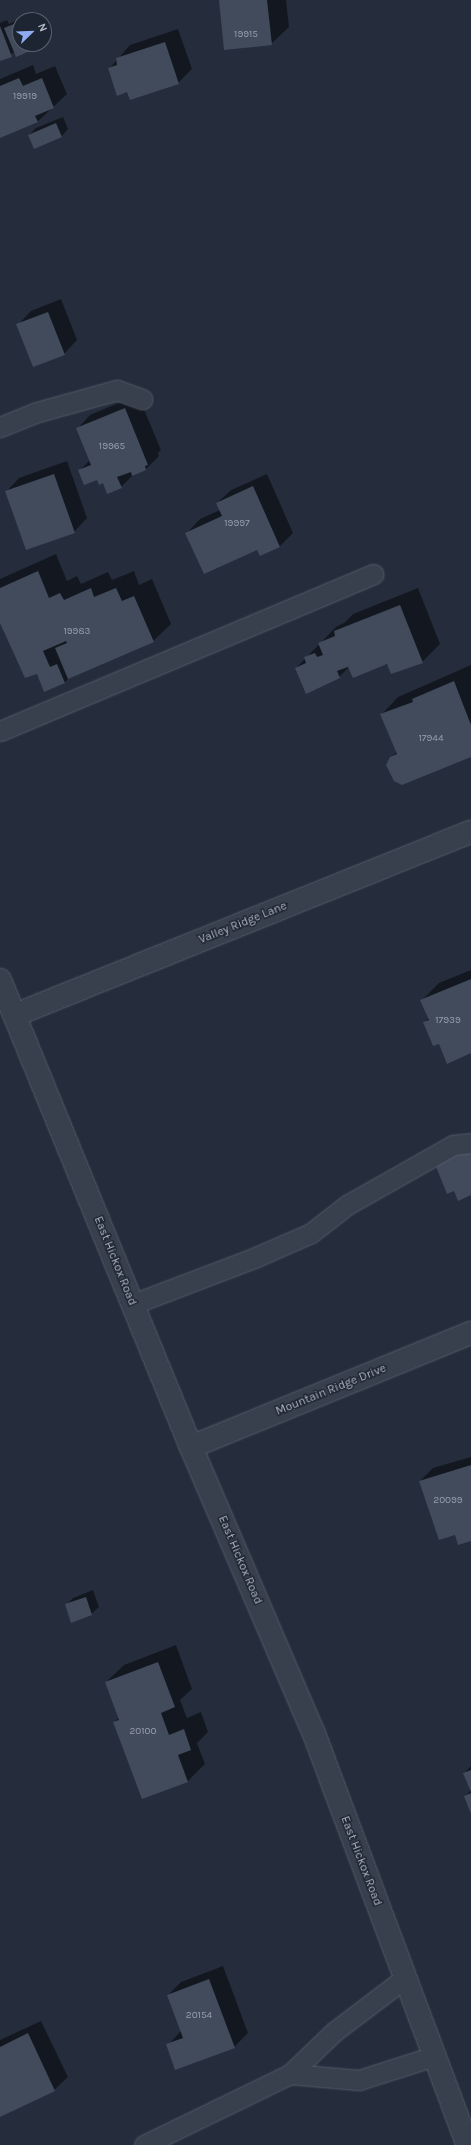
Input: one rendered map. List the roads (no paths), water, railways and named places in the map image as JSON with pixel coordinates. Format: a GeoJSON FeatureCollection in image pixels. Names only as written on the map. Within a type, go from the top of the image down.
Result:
{"type":"FeatureCollection","features":[{"type":"Feature","properties":{"kind":"street","name":"Valley Ridge Lane"},"geometry":{"type":"LineString","coordinates":[[15,1015],[471,832]]}},
{"type":"Feature","properties":{"kind":"street","name":"East Hickox Road"},"geometry":{"type":"LineString","coordinates":[[0,980],[191,1448],[313,1731],[468,2145]]}},
{"type":"Feature","properties":{"kind":"street","name":"Mountain Ridge Drive"},"geometry":{"type":"LineString","coordinates":[[191,1448],[471,1333]]}},
{"type":"Feature","properties":{"kind":"lane"},"geometry":{"type":"LineString","coordinates":[[0,427],[34,413],[117,390],[142,399]]}},
{"type":"Feature","properties":{"kind":"lane"},"geometry":{"type":"LineString","coordinates":[[0,731],[373,574]]}},
{"type":"Feature","properties":{"kind":"lane"},"geometry":{"type":"LineString","coordinates":[[132,1304],[254,1258],[311,1233],[347,1206],[453,1145],[471,1143]]}},
{"type":"Feature","properties":{"kind":"lane"},"geometry":{"type":"LineString","coordinates":[[144,2145],[290,2074],[335,2031],[405,1978]]}},
{"type":"Feature","properties":{"kind":"lane"},"geometry":{"type":"LineString","coordinates":[[290,2074],[359,2080],[434,2056]]}}]}
